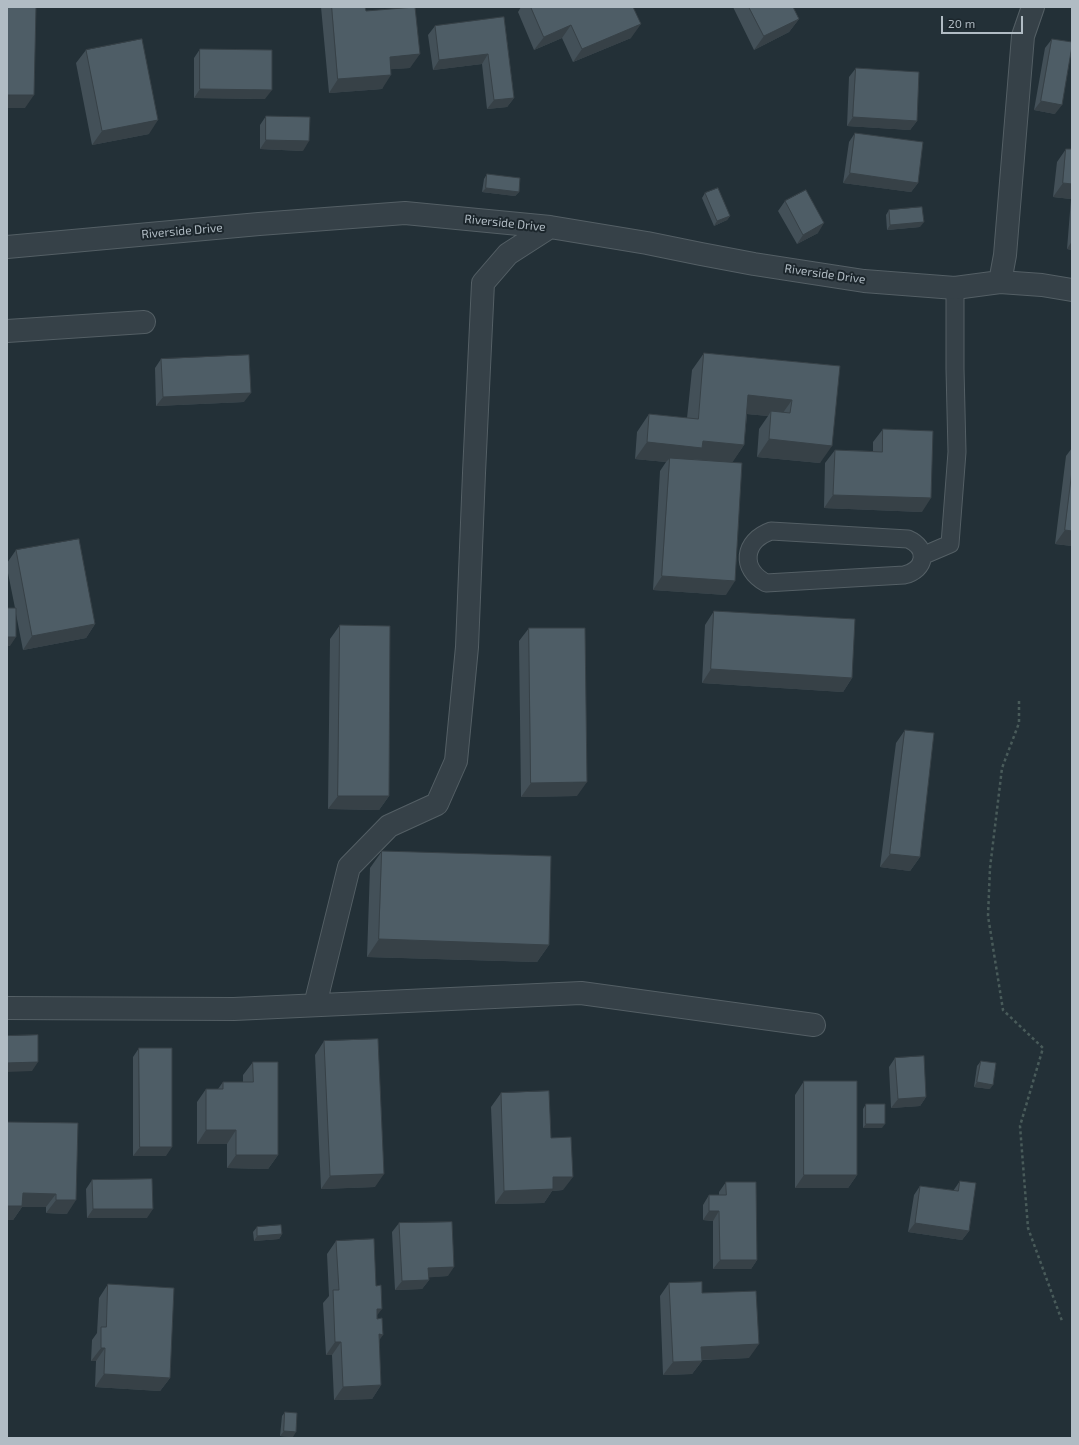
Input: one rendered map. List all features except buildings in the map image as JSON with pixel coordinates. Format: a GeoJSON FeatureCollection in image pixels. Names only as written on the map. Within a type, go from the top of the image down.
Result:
{"type":"FeatureCollection","features":[{"type":"Feature","properties":{"kind":"street"},"geometry":{"type":"LineString","coordinates":[[1000,282],[1005,255],[1023,36],[1033,7]]}},
{"type":"Feature","properties":{"kind":"street","name":"Riverside Drive"},"geometry":{"type":"LineString","coordinates":[[7,247],[405,212],[550,227],[647,243],[739,261],[864,281],[955,288],[1000,282],[1042,285],[1072,290]]}},
{"type":"Feature","properties":{"kind":"street"},"geometry":{"type":"LineString","coordinates":[[315,1005],[349,866],[388,826],[437,804],[456,762],[467,647],[483,284],[508,254],[550,227]]}},
{"type":"Feature","properties":{"kind":"street"},"geometry":{"type":"LineString","coordinates":[[7,331],[144,322]]}},
{"type":"Feature","properties":{"kind":"street"},"geometry":{"type":"LineString","coordinates":[[7,1008],[234,1009],[582,993],[814,1025]]}},
{"type":"Feature","properties":{"kind":"lane"},"geometry":{"type":"LineString","coordinates":[[922,556],[950,544],[957,452],[955,288]]}},
{"type":"Feature","properties":{"kind":"lane"},"geometry":{"type":"LineString","coordinates":[[771,531],[908,539],[915,542],[920,548],[922,556],[921,563],[911,574],[766,583],[758,579],[752,573],[748,557],[750,548],[755,540],[762,534],[771,531]]}},
{"type":"Feature","properties":{"kind":"path"},"geometry":{"type":"LineString","coordinates":[[1019,701],[1019,723],[1002,768],[990,868],[988,916],[1003,1010],[1043,1048],[1020,1126],[1028,1228],[1062,1321]]}}]}
